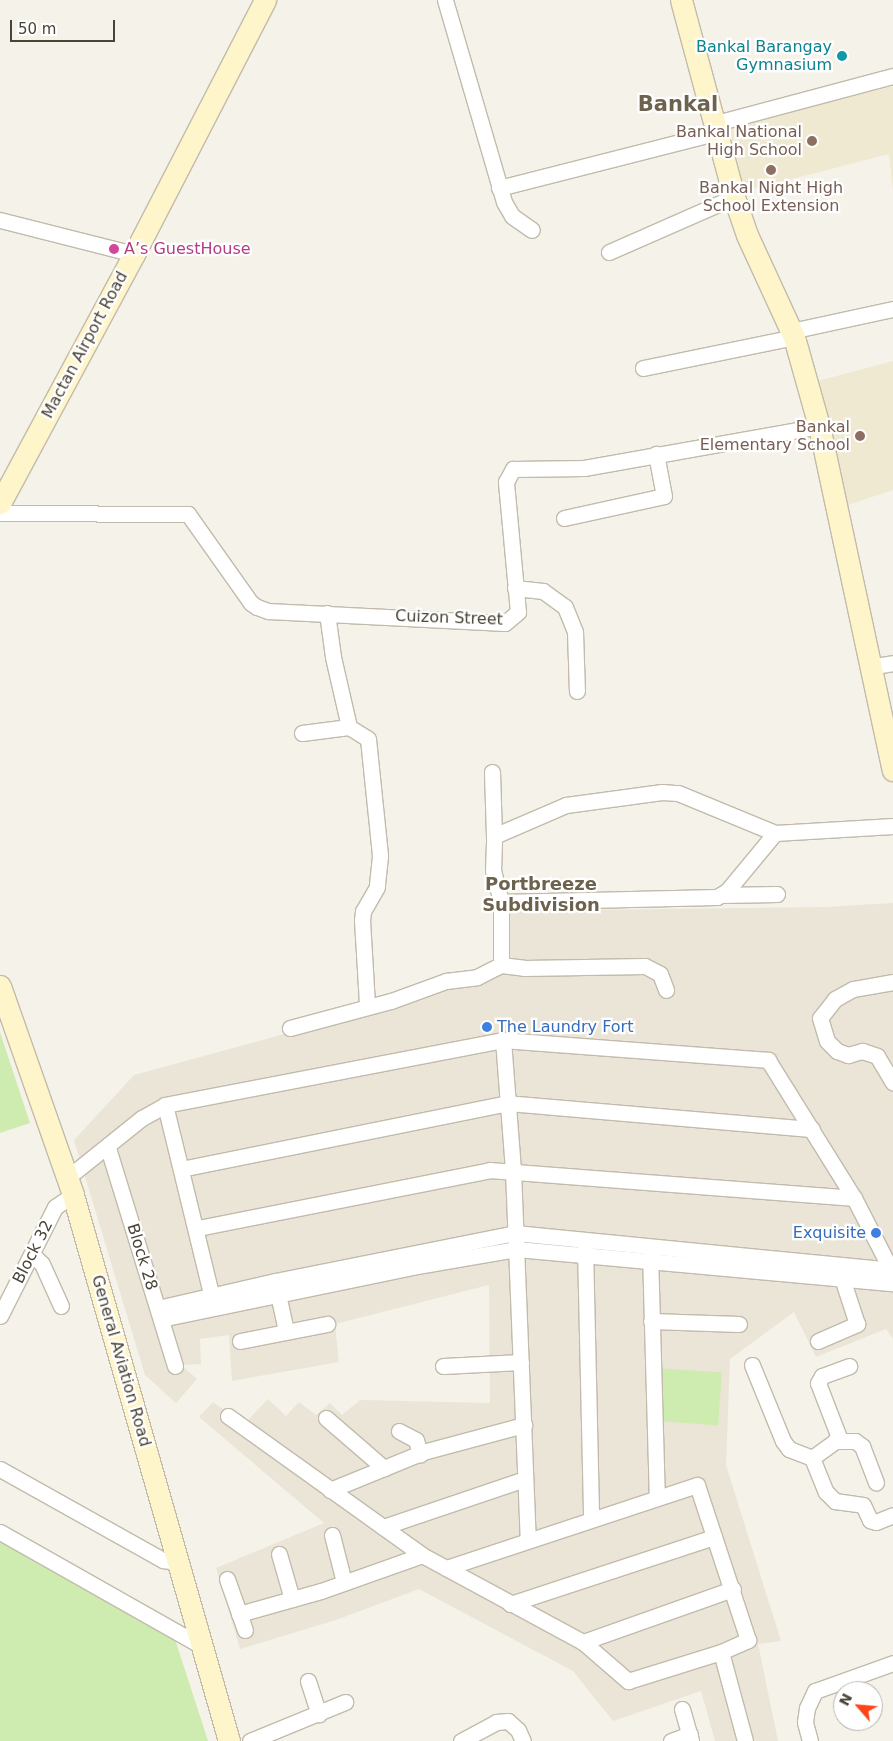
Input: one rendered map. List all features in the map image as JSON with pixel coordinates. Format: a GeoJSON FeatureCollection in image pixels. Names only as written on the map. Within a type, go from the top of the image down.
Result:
{"type":"FeatureCollection","features":[{"type":"Feature","properties":{"kind":"main road","name":"Mactan Airport Road"},"geometry":{"type":"LineString","coordinates":[[0,503],[134,254],[265,0]]}},
{"type":"Feature","properties":{"kind":"main road"},"geometry":{"type":"LineString","coordinates":[[681,0],[717,128],[734,197],[747,235],[792,334],[819,426],[869,668],[893,770]]}},
{"type":"Feature","properties":{"kind":"main road","name":"General Aviation Road"},"geometry":{"type":"LineString","coordinates":[[0,986],[70,1186],[229,1741]]}},
{"type":"Feature","properties":{"kind":"street"},"geometry":{"type":"LineString","coordinates":[[445,0],[499,188],[512,216],[532,230]]}},
{"type":"Feature","properties":{"kind":"street"},"geometry":{"type":"LineString","coordinates":[[499,188],[717,128],[893,76]]}},
{"type":"Feature","properties":{"kind":"street"},"geometry":{"type":"LineString","coordinates":[[609,252],[734,197]]}},
{"type":"Feature","properties":{"kind":"street"},"geometry":{"type":"LineString","coordinates":[[0,220],[134,254]]}},
{"type":"Feature","properties":{"kind":"street"},"geometry":{"type":"LineString","coordinates":[[643,368],[893,309]]}},
{"type":"Feature","properties":{"kind":"street","name":"Cuizon Street"},"geometry":{"type":"LineString","coordinates":[[0,512],[188,514],[251,603],[268,611],[505,623],[518,612],[506,482],[514,470],[584,468],[656,454],[708,448],[819,426]]}},
{"type":"Feature","properties":{"kind":"street"},"geometry":{"type":"LineString","coordinates":[[564,518],[664,496],[656,454]]}},
{"type":"Feature","properties":{"kind":"street"},"geometry":{"type":"LineString","coordinates":[[515,588],[543,592],[565,607],[575,632],[577,691]]}},
{"type":"Feature","properties":{"kind":"street"},"geometry":{"type":"LineString","coordinates":[[327,613],[333,657],[349,728]]}},
{"type":"Feature","properties":{"kind":"street"},"geometry":{"type":"LineString","coordinates":[[869,668],[893,663]]}},
{"type":"Feature","properties":{"kind":"street"},"geometry":{"type":"LineString","coordinates":[[302,733],[349,728],[368,739],[380,856],[377,887],[363,911],[362,920],[367,1006]]}},
{"type":"Feature","properties":{"kind":"street"},"geometry":{"type":"LineString","coordinates":[[492,772],[493,871],[501,902],[501,964]]}},
{"type":"Feature","properties":{"kind":"street"},"geometry":{"type":"LineString","coordinates":[[494,836],[566,805],[662,792],[697,799],[775,833],[893,826]]}},
{"type":"Feature","properties":{"kind":"street"},"geometry":{"type":"LineString","coordinates":[[721,895],[775,833]]}},
{"type":"Feature","properties":{"kind":"street"},"geometry":{"type":"LineString","coordinates":[[501,902],[640,901],[721,895],[777,894]]}},
{"type":"Feature","properties":{"kind":"street"},"geometry":{"type":"LineString","coordinates":[[290,1028],[391,1001],[446,980],[477,976],[501,964],[518,968],[645,966],[660,974],[666,990]]}},
{"type":"Feature","properties":{"kind":"street"},"geometry":{"type":"LineString","coordinates":[[893,982],[853,989],[835,998],[820,1018],[827,1041],[837,1051],[848,1055],[862,1051],[877,1056],[893,1083]]}},
{"type":"Feature","properties":{"kind":"street"},"geometry":{"type":"LineString","coordinates":[[503,1040],[516,1248],[528,1538]]}},
{"type":"Feature","properties":{"kind":"street","name":"Block 32"},"geometry":{"type":"LineString","coordinates":[[0,1316],[55,1207],[70,1186],[108,1148],[142,1118],[165,1105],[503,1040],[768,1060],[812,1129]]}},
{"type":"Feature","properties":{"kind":"street"},"geometry":{"type":"LineString","coordinates":[[181,1169],[508,1103],[812,1129],[854,1198],[892,1276],[840,1273],[650,1255],[585,1256],[516,1248],[415,1259]]}},
{"type":"Feature","properties":{"kind":"street"},"geometry":{"type":"LineString","coordinates":[[165,1105],[198,1228],[213,1302]]}},
{"type":"Feature","properties":{"kind":"street","name":"Block 28"},"geometry":{"type":"LineString","coordinates":[[108,1148],[175,1366]]}},
{"type":"Feature","properties":{"kind":"street"},"geometry":{"type":"LineString","coordinates":[[198,1228],[490,1170],[854,1198]]}},
{"type":"Feature","properties":{"kind":"street"},"geometry":{"type":"LineString","coordinates":[[159,1314],[415,1259],[515,1233],[585,1240],[650,1255]]}},
{"type":"Feature","properties":{"kind":"street"},"geometry":{"type":"LineString","coordinates":[[585,1240],[591,1519]]}},
{"type":"Feature","properties":{"kind":"street"},"geometry":{"type":"LineString","coordinates":[[32,1254],[42,1264],[61,1306]]}},
{"type":"Feature","properties":{"kind":"street"},"geometry":{"type":"LineString","coordinates":[[650,1255],[657,1496]]}},
{"type":"Feature","properties":{"kind":"street"},"geometry":{"type":"LineString","coordinates":[[818,1341],[857,1324],[840,1273]]}},
{"type":"Feature","properties":{"kind":"street"},"geometry":{"type":"LineString","coordinates":[[276,1288],[286,1331]]}},
{"type":"Feature","properties":{"kind":"street"},"geometry":{"type":"LineString","coordinates":[[651,1321],[739,1324]]}},
{"type":"Feature","properties":{"kind":"street"},"geometry":{"type":"LineString","coordinates":[[240,1341],[327,1324]]}},
{"type":"Feature","properties":{"kind":"street"},"geometry":{"type":"LineString","coordinates":[[443,1366],[521,1362]]}},
{"type":"Feature","properties":{"kind":"street"},"geometry":{"type":"LineString","coordinates":[[752,1366],[783,1441],[790,1449],[812,1458],[826,1492],[835,1501],[863,1505],[870,1520],[876,1522],[893,1514]]}},
{"type":"Feature","properties":{"kind":"street"},"geometry":{"type":"LineString","coordinates":[[840,1440],[818,1383],[822,1376],[849,1366]]}},
{"type":"Feature","properties":{"kind":"street"},"geometry":{"type":"LineString","coordinates":[[228,1416],[422,1554],[446,1568],[510,1604],[583,1642],[628,1681],[721,1652],[748,1640],[698,1485],[657,1496],[528,1538],[446,1568]]}},
{"type":"Feature","properties":{"kind":"street"},"geometry":{"type":"LineString","coordinates":[[326,1418],[384,1468]]}},
{"type":"Feature","properties":{"kind":"street"},"geometry":{"type":"LineString","coordinates":[[330,1490],[420,1454],[524,1425]]}},
{"type":"Feature","properties":{"kind":"street"},"geometry":{"type":"LineString","coordinates":[[399,1431],[416,1440],[420,1454]]}},
{"type":"Feature","properties":{"kind":"street"},"geometry":{"type":"LineString","coordinates":[[812,1458],[825,1446],[840,1440],[851,1440],[862,1446],[876,1482]]}},
{"type":"Feature","properties":{"kind":"street"},"geometry":{"type":"LineString","coordinates":[[0,1469],[163,1560],[178,1562]]}},
{"type":"Feature","properties":{"kind":"street"},"geometry":{"type":"LineString","coordinates":[[383,1527],[526,1479]]}},
{"type":"Feature","properties":{"kind":"street"},"geometry":{"type":"LineString","coordinates":[[0,1532],[200,1645]]}},
{"type":"Feature","properties":{"kind":"street"},"geometry":{"type":"LineString","coordinates":[[332,1535],[344,1582]]}},
{"type":"Feature","properties":{"kind":"street"},"geometry":{"type":"LineString","coordinates":[[510,1604],[714,1537]]}},
{"type":"Feature","properties":{"kind":"street"},"geometry":{"type":"LineString","coordinates":[[279,1554],[292,1599]]}},
{"type":"Feature","properties":{"kind":"street"},"geometry":{"type":"LineString","coordinates":[[239,1614],[344,1582],[422,1554]]}},
{"type":"Feature","properties":{"kind":"street"},"geometry":{"type":"LineString","coordinates":[[226,1579],[245,1630]]}},
{"type":"Feature","properties":{"kind":"street"},"geometry":{"type":"LineString","coordinates":[[583,1642],[733,1589]]}},
{"type":"Feature","properties":{"kind":"street"},"geometry":{"type":"LineString","coordinates":[[721,1652],[744,1741]]}},
{"type":"Feature","properties":{"kind":"street"},"geometry":{"type":"LineString","coordinates":[[810,1741],[805,1722],[807,1708],[815,1691],[893,1664]]}},
{"type":"Feature","properties":{"kind":"street"},"geometry":{"type":"LineString","coordinates":[[308,1681],[319,1714]]}},
{"type":"Feature","properties":{"kind":"street"},"geometry":{"type":"LineString","coordinates":[[250,1741],[345,1702]]}},
{"type":"Feature","properties":{"kind":"street"},"geometry":{"type":"LineString","coordinates":[[671,1741],[691,1738],[682,1710]]}},
{"type":"Feature","properties":{"kind":"street"},"geometry":{"type":"LineString","coordinates":[[461,1741],[496,1722],[508,1721],[518,1730],[523,1741]]}},
{"type":"Feature","properties":{"kind":"shaded area","name":"Bankal National High School"},"geometry":{"type":"Polygon","coordinates":[[[893,86],[893,191],[889,154],[745,191],[729,128],[893,86]]]}},
{"type":"Feature","properties":{"kind":"shaded area","name":"Bankal Elementary School"},"geometry":{"type":"Polygon","coordinates":[[[893,361],[893,490],[842,507],[814,382],[893,361]]]}},
{"type":"Feature","properties":{"kind":"shaded area"},"geometry":{"type":"Polygon","coordinates":[[[893,903],[893,1339],[886,1329],[816,1357],[794,1312],[730,1359],[726,1465],[781,1641],[758,1644],[778,1741],[715,1741],[701,1691],[613,1721],[573,1671],[419,1589],[336,1620],[240,1649],[216,1568],[324,1523],[199,1417],[213,1402],[228,1413],[248,1420],[268,1399],[286,1416],[299,1402],[316,1415],[330,1403],[342,1415],[360,1400],[490,1403],[489,1285],[335,1324],[339,1362],[232,1381],[229,1335],[200,1339],[201,1364],[181,1365],[197,1379],[176,1403],[145,1375],[74,1140],[134,1075],[493,977],[508,911],[825,907],[893,903]]]}},
{"type":"Feature","properties":{"kind":"green space"},"geometry":{"type":"Polygon","coordinates":[[[0,1032],[30,1123],[0,1133],[0,1032]]]}},
{"type":"Feature","properties":{"kind":"green space"},"geometry":{"type":"Polygon","coordinates":[[[657,1368],[722,1373],[718,1425],[653,1421],[657,1368]]]}},
{"type":"Feature","properties":{"kind":"green space"},"geometry":{"type":"Polygon","coordinates":[[[0,1538],[174,1636],[208,1741],[0,1741],[0,1538]]]}},
{"type":"Feature","properties":{"kind":"place","name":"Bankal Barangay Gymnasium"},"geometry":{"type":"Point","coordinates":[842,56]}},
{"type":"Feature","properties":{"kind":"place","name":"Bankal National High School"},"geometry":{"type":"Point","coordinates":[812,141]}},
{"type":"Feature","properties":{"kind":"place","name":"Bankal Night High School Extension"},"geometry":{"type":"Point","coordinates":[771,170]}},
{"type":"Feature","properties":{"kind":"place","name":"A’s GuestHouse"},"geometry":{"type":"Point","coordinates":[114,249]}},
{"type":"Feature","properties":{"kind":"place","name":"Bankal Elementary School"},"geometry":{"type":"Point","coordinates":[860,436]}},
{"type":"Feature","properties":{"kind":"place","name":"The Laundry Fort"},"geometry":{"type":"Point","coordinates":[487,1027]}},
{"type":"Feature","properties":{"kind":"place","name":"Exquisite"},"geometry":{"type":"Point","coordinates":[876,1233]}},
{"type":"Feature","properties":{"kind":"district","name":"Bankal"},"geometry":{"type":"Point","coordinates":[678,104]}},
{"type":"Feature","properties":{"kind":"district","name":"Portbreeze Subdivision"},"geometry":{"type":"Point","coordinates":[541,895]}}]}
